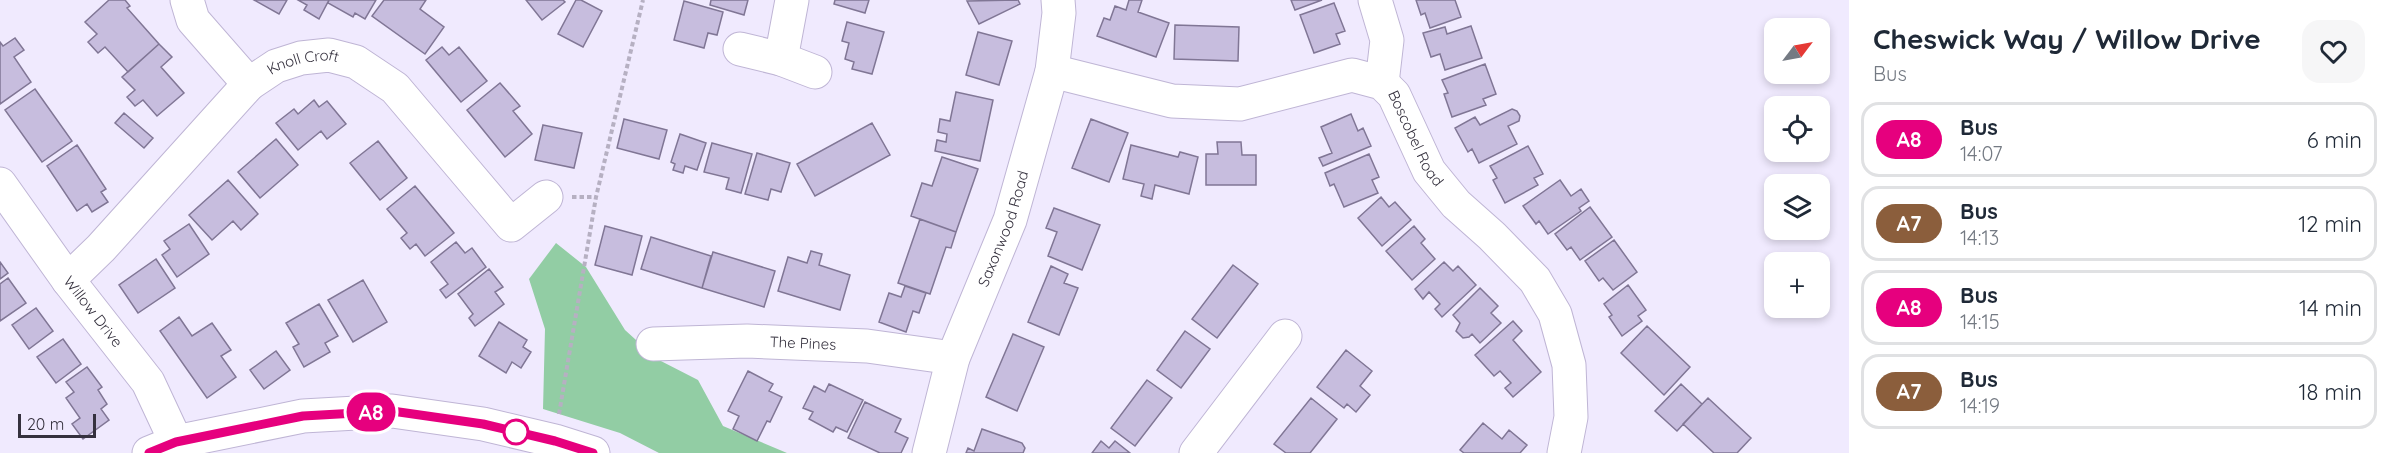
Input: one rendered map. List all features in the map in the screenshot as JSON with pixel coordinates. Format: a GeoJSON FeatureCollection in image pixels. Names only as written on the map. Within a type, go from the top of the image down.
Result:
{"type":"FeatureCollection","features":[{"type":"Feature","properties":{"kind":"street"},"geometry":{"type":"LineString","coordinates":[[187,0],[193,20],[249,84]]}},
{"type":"Feature","properties":{"kind":"street"},"geometry":{"type":"LineString","coordinates":[[781,59],[792,0]]}},
{"type":"Feature","properties":{"kind":"street","name":"Saxonwood Road"},"geometry":{"type":"LineString","coordinates":[[929,453],[953,358],[1010,220],[1052,71],[1059,13],[1058,0]]}},
{"type":"Feature","properties":{"kind":"street"},"geometry":{"type":"LineString","coordinates":[[1375,0],[1387,40],[1382,83]]}},
{"type":"Feature","properties":{"kind":"street"},"geometry":{"type":"LineString","coordinates":[[740,49],[781,59],[815,72]]}},
{"type":"Feature","properties":{"kind":"street","name":"Knoll Croft"},"geometry":{"type":"LineString","coordinates":[[68,280],[101,248],[249,84],[276,66],[301,58],[328,55],[356,62],[395,88],[511,225],[546,197]]}},
{"type":"Feature","properties":{"kind":"street","name":"Boscobel Road"},"geometry":{"type":"LineString","coordinates":[[1052,71],[1172,101],[1240,104],[1352,75],[1382,83],[1394,95],[1429,171],[1456,204],[1535,279],[1555,314],[1569,365],[1571,417],[1564,453]]}},
{"type":"Feature","properties":{"kind":"street","name":"Willow Drive"},"geometry":{"type":"LineString","coordinates":[[0,184],[68,280],[148,382],[162,447]]}},
{"type":"Feature","properties":{"kind":"street"},"geometry":{"type":"LineString","coordinates":[[1196,453],[1285,336]]}},
{"type":"Feature","properties":{"kind":"street","name":"The Pines"},"geometry":{"type":"LineString","coordinates":[[653,344],[747,341],[867,346],[953,358]]}},
{"type":"Feature","properties":{"kind":"street"},"geometry":{"type":"LineString","coordinates":[[162,447],[303,416],[392,411],[483,424],[555,441],[593,453]]}},
{"type":"Feature","properties":{"kind":"path"},"geometry":{"type":"LineString","coordinates":[[555,441],[596,197],[643,0]]}},
{"type":"Feature","properties":{"kind":"green space"},"geometry":{"type":"Polygon","coordinates":[[[556,243],[586,267],[625,330],[657,359],[698,380],[723,426],[787,453],[659,453],[620,433],[543,409],[545,329],[529,279],[556,243]]]}},
{"type":"Feature","properties":{"kind":"building"},"geometry":{"type":"Polygon","coordinates":[[[109,0],[125,0],[130,6],[127,8],[159,44],[128,72],[105,47],[98,53],[88,42],[97,34],[85,22],[109,0]]]}},
{"type":"Feature","properties":{"kind":"building"},"geometry":{"type":"Polygon","coordinates":[[[254,0],[287,0],[279,14],[254,0]]]}},
{"type":"Feature","properties":{"kind":"building"},"geometry":{"type":"Polygon","coordinates":[[[298,0],[329,0],[319,19],[304,10],[307,5],[298,0]]]}},
{"type":"Feature","properties":{"kind":"building"},"geometry":{"type":"Polygon","coordinates":[[[329,0],[376,0],[365,19],[355,13],[353,17],[328,3],[329,0]]]}},
{"type":"Feature","properties":{"kind":"building"},"geometry":{"type":"Polygon","coordinates":[[[384,0],[426,0],[420,9],[444,27],[425,54],[372,16],[384,0]]]}},
{"type":"Feature","properties":{"kind":"building"},"geometry":{"type":"Polygon","coordinates":[[[526,0],[563,0],[565,2],[542,20],[526,0]]]}},
{"type":"Feature","properties":{"kind":"building"},"geometry":{"type":"Polygon","coordinates":[[[576,0],[581,0],[602,11],[583,47],[558,34],[576,0]]]}},
{"type":"Feature","properties":{"kind":"building"},"geometry":{"type":"Polygon","coordinates":[[[711,0],[748,0],[744,15],[710,5],[711,0]]]}},
{"type":"Feature","properties":{"kind":"building"},"geometry":{"type":"Polygon","coordinates":[[[835,0],[869,0],[865,13],[834,4],[835,0]]]}},
{"type":"Feature","properties":{"kind":"building"},"geometry":{"type":"Polygon","coordinates":[[[1018,0],[1020,4],[979,24],[967,1],[1018,0]]]}},
{"type":"Feature","properties":{"kind":"building"},"geometry":{"type":"Polygon","coordinates":[[[1129,0],[1142,0],[1138,12],[1169,23],[1156,57],[1097,36],[1104,18],[1110,20],[1115,6],[1126,10],[1129,0]]]}},
{"type":"Feature","properties":{"kind":"building"},"geometry":{"type":"Polygon","coordinates":[[[1291,0],[1322,0],[1295,10],[1291,0]]]}},
{"type":"Feature","properties":{"kind":"building"},"geometry":{"type":"Polygon","coordinates":[[[1416,0],[1455,0],[1461,17],[1430,28],[1425,13],[1421,15],[1416,0]]]}},
{"type":"Feature","properties":{"kind":"building"},"geometry":{"type":"Polygon","coordinates":[[[684,1],[723,12],[717,35],[708,33],[704,48],[674,40],[684,1]]]}},
{"type":"Feature","properties":{"kind":"building"},"geometry":{"type":"Polygon","coordinates":[[[1334,3],[1345,31],[1336,34],[1340,44],[1314,53],[1300,15],[1334,3]]]}},
{"type":"Feature","properties":{"kind":"building"},"geometry":{"type":"Polygon","coordinates":[[[847,22],[884,32],[872,74],[852,69],[854,62],[845,59],[849,43],[842,41],[847,22]]]}},
{"type":"Feature","properties":{"kind":"building"},"geometry":{"type":"Polygon","coordinates":[[[1175,25],[1239,27],[1238,61],[1174,59],[1175,25]]]}},
{"type":"Feature","properties":{"kind":"building"},"geometry":{"type":"Polygon","coordinates":[[[1471,26],[1482,58],[1445,70],[1440,54],[1431,57],[1423,33],[1445,27],[1447,34],[1471,26]]]}},
{"type":"Feature","properties":{"kind":"building"},"geometry":{"type":"Polygon","coordinates":[[[978,32],[1012,41],[999,85],[966,75],[978,32]]]}},
{"type":"Feature","properties":{"kind":"building"},"geometry":{"type":"Polygon","coordinates":[[[15,38],[24,50],[14,57],[31,82],[0,104],[0,42],[3,46],[15,38]]]}},
{"type":"Feature","properties":{"kind":"building"},"geometry":{"type":"Polygon","coordinates":[[[159,44],[172,57],[161,67],[184,93],[157,116],[143,100],[135,106],[127,97],[135,90],[122,77],[159,44]]]}},
{"type":"Feature","properties":{"kind":"building"},"geometry":{"type":"Polygon","coordinates":[[[442,47],[449,55],[459,47],[487,81],[461,102],[426,60],[442,47]]]}},
{"type":"Feature","properties":{"kind":"building"},"geometry":{"type":"Polygon","coordinates":[[[1485,64],[1496,94],[1483,99],[1486,105],[1452,117],[1444,94],[1448,93],[1442,80],[1485,64]]]}},
{"type":"Feature","properties":{"kind":"building"},"geometry":{"type":"Polygon","coordinates":[[[500,83],[520,106],[513,111],[532,134],[505,157],[467,110],[500,83]]]}},
{"type":"Feature","properties":{"kind":"building"},"geometry":{"type":"Polygon","coordinates":[[[35,89],[72,141],[42,162],[5,110],[35,89]]]}},
{"type":"Feature","properties":{"kind":"building"},"geometry":{"type":"Polygon","coordinates":[[[956,92],[993,100],[980,161],[935,151],[937,140],[946,142],[947,134],[938,132],[940,119],[950,121],[956,92]]]}},
{"type":"Feature","properties":{"kind":"building"},"geometry":{"type":"Polygon","coordinates":[[[314,100],[319,107],[327,101],[346,124],[327,139],[321,131],[298,150],[276,123],[294,109],[298,114],[314,100]]]}},
{"type":"Feature","properties":{"kind":"building"},"geometry":{"type":"Polygon","coordinates":[[[1512,109],[1520,116],[1519,121],[1508,126],[1517,144],[1479,163],[1472,149],[1468,152],[1455,128],[1475,117],[1480,125],[1512,109]]]}},
{"type":"Feature","properties":{"kind":"building"},"geometry":{"type":"Polygon","coordinates":[[[124,113],[153,138],[144,148],[115,123],[124,113]]]}},
{"type":"Feature","properties":{"kind":"building"},"geometry":{"type":"Polygon","coordinates":[[[1351,114],[1358,131],[1363,128],[1371,146],[1323,166],[1319,158],[1332,153],[1321,127],[1351,114]]]}},
{"type":"Feature","properties":{"kind":"building"},"geometry":{"type":"Polygon","coordinates":[[[624,119],[667,130],[659,159],[617,148],[624,119]]]}},
{"type":"Feature","properties":{"kind":"building"},"geometry":{"type":"Polygon","coordinates":[[[1091,119],[1128,133],[1109,182],[1072,168],[1091,119]]]}},
{"type":"Feature","properties":{"kind":"building"},"geometry":{"type":"Polygon","coordinates":[[[872,123],[890,155],[815,196],[797,164],[872,123]]]}},
{"type":"Feature","properties":{"kind":"building"},"geometry":{"type":"Polygon","coordinates":[[[543,125],[582,133],[574,168],[535,160],[543,125]]]}},
{"type":"Feature","properties":{"kind":"building"},"geometry":{"type":"Polygon","coordinates":[[[680,134],[706,143],[697,170],[685,166],[683,173],[673,170],[675,164],[671,162],[680,134]]]}},
{"type":"Feature","properties":{"kind":"building"},"geometry":{"type":"Polygon","coordinates":[[[276,139],[298,165],[260,198],[238,172],[276,139]]]}},
{"type":"Feature","properties":{"kind":"building"},"geometry":{"type":"Polygon","coordinates":[[[378,141],[407,178],[380,200],[350,163],[378,141]]]}},
{"type":"Feature","properties":{"kind":"building"},"geometry":{"type":"Polygon","coordinates":[[[1217,142],[1241,142],[1242,155],[1256,155],[1256,185],[1206,185],[1206,154],[1218,154],[1217,142]]]}},
{"type":"Feature","properties":{"kind":"building"},"geometry":{"type":"Polygon","coordinates":[[[712,143],[752,154],[741,193],[726,189],[729,178],[704,172],[712,143]]]}},
{"type":"Feature","properties":{"kind":"building"},"geometry":{"type":"Polygon","coordinates":[[[77,145],[106,189],[101,192],[108,202],[92,212],[87,204],[77,211],[47,166],[77,145]]]}},
{"type":"Feature","properties":{"kind":"building"},"geometry":{"type":"Polygon","coordinates":[[[1131,145],[1178,157],[1180,152],[1198,157],[1189,194],[1155,185],[1152,199],[1141,196],[1144,184],[1123,179],[1131,145]]]}},
{"type":"Feature","properties":{"kind":"building"},"geometry":{"type":"Polygon","coordinates":[[[1528,146],[1543,174],[1534,178],[1538,185],[1505,203],[1493,180],[1497,178],[1490,166],[1528,146]]]}},
{"type":"Feature","properties":{"kind":"building"},"geometry":{"type":"Polygon","coordinates":[[[757,153],[790,163],[781,192],[771,189],[768,200],[745,194],[757,153]]]}},
{"type":"Feature","properties":{"kind":"building"},"geometry":{"type":"Polygon","coordinates":[[[1369,154],[1379,177],[1372,180],[1378,193],[1344,207],[1334,184],[1330,186],[1325,173],[1369,154]]]}},
{"type":"Feature","properties":{"kind":"building"},"geometry":{"type":"Polygon","coordinates":[[[942,157],[978,169],[956,232],[911,216],[922,183],[932,186],[942,157]]]}},
{"type":"Feature","properties":{"kind":"building"},"geometry":{"type":"Polygon","coordinates":[[[228,180],[258,214],[241,230],[233,221],[212,240],[189,215],[228,180]]]}},
{"type":"Feature","properties":{"kind":"building"},"geometry":{"type":"Polygon","coordinates":[[[1560,180],[1571,196],[1581,189],[1589,201],[1579,208],[1581,211],[1548,234],[1539,221],[1536,224],[1523,206],[1560,180]]]}},
{"type":"Feature","properties":{"kind":"building"},"geometry":{"type":"Polygon","coordinates":[[[415,186],[454,233],[425,256],[416,244],[410,249],[401,238],[407,233],[387,209],[415,186]]]}},
{"type":"Feature","properties":{"kind":"building"},"geometry":{"type":"Polygon","coordinates":[[[1381,197],[1389,207],[1395,202],[1411,220],[1382,246],[1358,218],[1381,197]]]}},
{"type":"Feature","properties":{"kind":"building"},"geometry":{"type":"Polygon","coordinates":[[[1590,207],[1612,237],[1580,260],[1571,247],[1567,250],[1555,234],[1590,207]]]}},
{"type":"Feature","properties":{"kind":"building"},"geometry":{"type":"Polygon","coordinates":[[[1054,208],[1100,225],[1082,270],[1048,256],[1057,232],[1046,228],[1054,208]]]}},
{"type":"Feature","properties":{"kind":"building"},"geometry":{"type":"Polygon","coordinates":[[[920,219],[956,232],[951,248],[946,247],[930,294],[898,283],[920,219]]]}},
{"type":"Feature","properties":{"kind":"building"},"geometry":{"type":"Polygon","coordinates":[[[189,224],[209,254],[177,277],[162,255],[170,249],[164,241],[189,224]]]}},
{"type":"Feature","properties":{"kind":"building"},"geometry":{"type":"Polygon","coordinates":[[[605,226],[642,236],[632,275],[595,265],[605,226]]]}},
{"type":"Feature","properties":{"kind":"building"},"geometry":{"type":"Polygon","coordinates":[[[1414,226],[1425,239],[1421,243],[1435,259],[1412,280],[1386,251],[1414,226]]]}},
{"type":"Feature","properties":{"kind":"building"},"geometry":{"type":"Polygon","coordinates":[[[651,237],[711,256],[702,288],[641,269],[651,237]]]}},
{"type":"Feature","properties":{"kind":"building"},"geometry":{"type":"Polygon","coordinates":[[[1614,240],[1637,272],[1613,290],[1603,278],[1599,281],[1585,261],[1614,240]]]}},
{"type":"Feature","properties":{"kind":"building"},"geometry":{"type":"Polygon","coordinates":[[[456,242],[465,253],[472,248],[486,267],[446,298],[440,290],[448,284],[431,262],[456,242]]]}},
{"type":"Feature","properties":{"kind":"building"},"geometry":{"type":"Polygon","coordinates":[[[811,251],[822,254],[819,265],[850,275],[840,310],[778,291],[788,257],[807,263],[811,251]]]}},
{"type":"Feature","properties":{"kind":"building"},"geometry":{"type":"Polygon","coordinates":[[[713,252],[775,271],[764,307],[702,288],[713,252]]]}},
{"type":"Feature","properties":{"kind":"building"},"geometry":{"type":"Polygon","coordinates":[[[156,259],[175,288],[138,313],[119,285],[156,259]]]}},
{"type":"Feature","properties":{"kind":"building"},"geometry":{"type":"Polygon","coordinates":[[[0,262],[8,273],[0,279],[0,262]]]}},
{"type":"Feature","properties":{"kind":"building"},"geometry":{"type":"Polygon","coordinates":[[[1444,262],[1453,271],[1458,266],[1476,285],[1442,317],[1435,309],[1440,304],[1429,292],[1423,299],[1415,289],[1444,262]]]}},
{"type":"Feature","properties":{"kind":"building"},"geometry":{"type":"Polygon","coordinates":[[[1233,265],[1258,284],[1217,338],[1192,319],[1233,265]]]}},
{"type":"Feature","properties":{"kind":"building"},"geometry":{"type":"Polygon","coordinates":[[[1051,266],[1068,274],[1064,283],[1078,288],[1059,335],[1028,322],[1051,266]]]}},
{"type":"Feature","properties":{"kind":"building"},"geometry":{"type":"Polygon","coordinates":[[[489,269],[503,287],[495,292],[504,304],[475,326],[469,318],[473,314],[458,294],[489,269]]]}},
{"type":"Feature","properties":{"kind":"building"},"geometry":{"type":"Polygon","coordinates":[[[8,278],[26,303],[0,321],[0,284],[8,278]]]}},
{"type":"Feature","properties":{"kind":"building"},"geometry":{"type":"Polygon","coordinates":[[[363,280],[387,322],[353,342],[328,300],[363,280]]]}},
{"type":"Feature","properties":{"kind":"building"},"geometry":{"type":"Polygon","coordinates":[[[1628,285],[1646,310],[1638,316],[1642,321],[1622,336],[1609,317],[1612,315],[1604,304],[1628,285]]]}},
{"type":"Feature","properties":{"kind":"building"},"geometry":{"type":"Polygon","coordinates":[[[905,286],[926,293],[919,313],[913,311],[906,332],[879,322],[889,293],[901,297],[905,286]]]}},
{"type":"Feature","properties":{"kind":"building"},"geometry":{"type":"Polygon","coordinates":[[[1480,288],[1498,306],[1491,313],[1501,323],[1480,343],[1472,334],[1463,338],[1456,331],[1460,323],[1453,315],[1480,288]]]}},
{"type":"Feature","properties":{"kind":"building"},"geometry":{"type":"Polygon","coordinates":[[[319,304],[338,336],[325,343],[330,352],[304,367],[293,347],[299,344],[286,323],[319,304]]]}},
{"type":"Feature","properties":{"kind":"building"},"geometry":{"type":"Polygon","coordinates":[[[36,308],[53,331],[29,349],[12,325],[36,308]]]}},
{"type":"Feature","properties":{"kind":"building"},"geometry":{"type":"Polygon","coordinates":[[[179,317],[192,336],[212,323],[231,350],[221,356],[236,377],[207,398],[160,331],[179,317]]]}},
{"type":"Feature","properties":{"kind":"building"},"geometry":{"type":"Polygon","coordinates":[[[1513,321],[1522,331],[1513,340],[1541,372],[1513,397],[1505,388],[1511,383],[1500,371],[1494,376],[1475,355],[1513,321]]]}},
{"type":"Feature","properties":{"kind":"building"},"geometry":{"type":"Polygon","coordinates":[[[499,322],[527,340],[523,347],[531,352],[521,368],[512,362],[506,373],[479,356],[499,322]]]}},
{"type":"Feature","properties":{"kind":"building"},"geometry":{"type":"Polygon","coordinates":[[[1647,326],[1690,367],[1664,395],[1621,353],[1647,326]]]}},
{"type":"Feature","properties":{"kind":"building"},"geometry":{"type":"Polygon","coordinates":[[[1185,331],[1210,349],[1181,388],[1157,370],[1185,331]]]}},
{"type":"Feature","properties":{"kind":"building"},"geometry":{"type":"Polygon","coordinates":[[[1013,334],[1044,347],[1017,411],[986,397],[1013,334]]]}},
{"type":"Feature","properties":{"kind":"building"},"geometry":{"type":"Polygon","coordinates":[[[63,339],[81,364],[56,383],[37,357],[63,339]]]}},
{"type":"Feature","properties":{"kind":"building"},"geometry":{"type":"Polygon","coordinates":[[[1346,350],[1372,371],[1360,386],[1370,395],[1356,412],[1347,404],[1344,408],[1317,387],[1346,350]]]}},
{"type":"Feature","properties":{"kind":"building"},"geometry":{"type":"Polygon","coordinates":[[[276,351],[290,370],[264,389],[250,370],[276,351]]]}},
{"type":"Feature","properties":{"kind":"building"},"geometry":{"type":"Polygon","coordinates":[[[87,367],[102,387],[98,390],[107,404],[101,409],[109,420],[83,439],[72,424],[80,418],[66,398],[74,392],[66,382],[87,367]]]}},
{"type":"Feature","properties":{"kind":"building"},"geometry":{"type":"Polygon","coordinates":[[[748,371],[773,384],[769,391],[782,397],[770,422],[767,421],[757,441],[733,429],[739,416],[728,411],[748,371]]]}},
{"type":"Feature","properties":{"kind":"building"},"geometry":{"type":"Polygon","coordinates":[[[1147,380],[1172,398],[1135,446],[1111,428],[1147,380]]]}},
{"type":"Feature","properties":{"kind":"building"},"geometry":{"type":"Polygon","coordinates":[[[829,384],[863,400],[847,432],[836,427],[833,432],[809,419],[813,412],[803,408],[814,386],[825,392],[829,384]]]}},
{"type":"Feature","properties":{"kind":"building"},"geometry":{"type":"Polygon","coordinates":[[[1681,384],[1702,404],[1677,431],[1655,411],[1681,384]]]}},
{"type":"Feature","properties":{"kind":"building"},"geometry":{"type":"Polygon","coordinates":[[[1311,398],[1337,419],[1310,453],[1286,453],[1274,444],[1311,398]]]}},
{"type":"Feature","properties":{"kind":"building"},"geometry":{"type":"Polygon","coordinates":[[[1708,398],[1751,438],[1737,453],[1714,453],[1683,424],[1708,398]]]}},
{"type":"Feature","properties":{"kind":"building"},"geometry":{"type":"Polygon","coordinates":[[[865,402],[901,419],[895,432],[908,438],[901,453],[880,453],[848,438],[865,402]]]}},
{"type":"Feature","properties":{"kind":"building"},"geometry":{"type":"Polygon","coordinates":[[[1483,423],[1502,439],[1509,430],[1527,445],[1520,453],[1464,453],[1460,450],[1483,423]]]}},
{"type":"Feature","properties":{"kind":"building"},"geometry":{"type":"Polygon","coordinates":[[[982,429],[1022,443],[1025,448],[1023,453],[966,453],[968,448],[974,451],[982,429]]]}},
{"type":"Feature","properties":{"kind":"building"},"geometry":{"type":"Polygon","coordinates":[[[1101,441],[1109,448],[1115,441],[1130,453],[1092,453],[1101,441]]]}},
{"type":"Feature","properties":{"kind":"bus line","name":"A8"},"geometry":{"type":"LineString","coordinates":[[149,453],[176,442],[303,416],[392,411],[483,424],[555,441],[593,453]]}}]}
